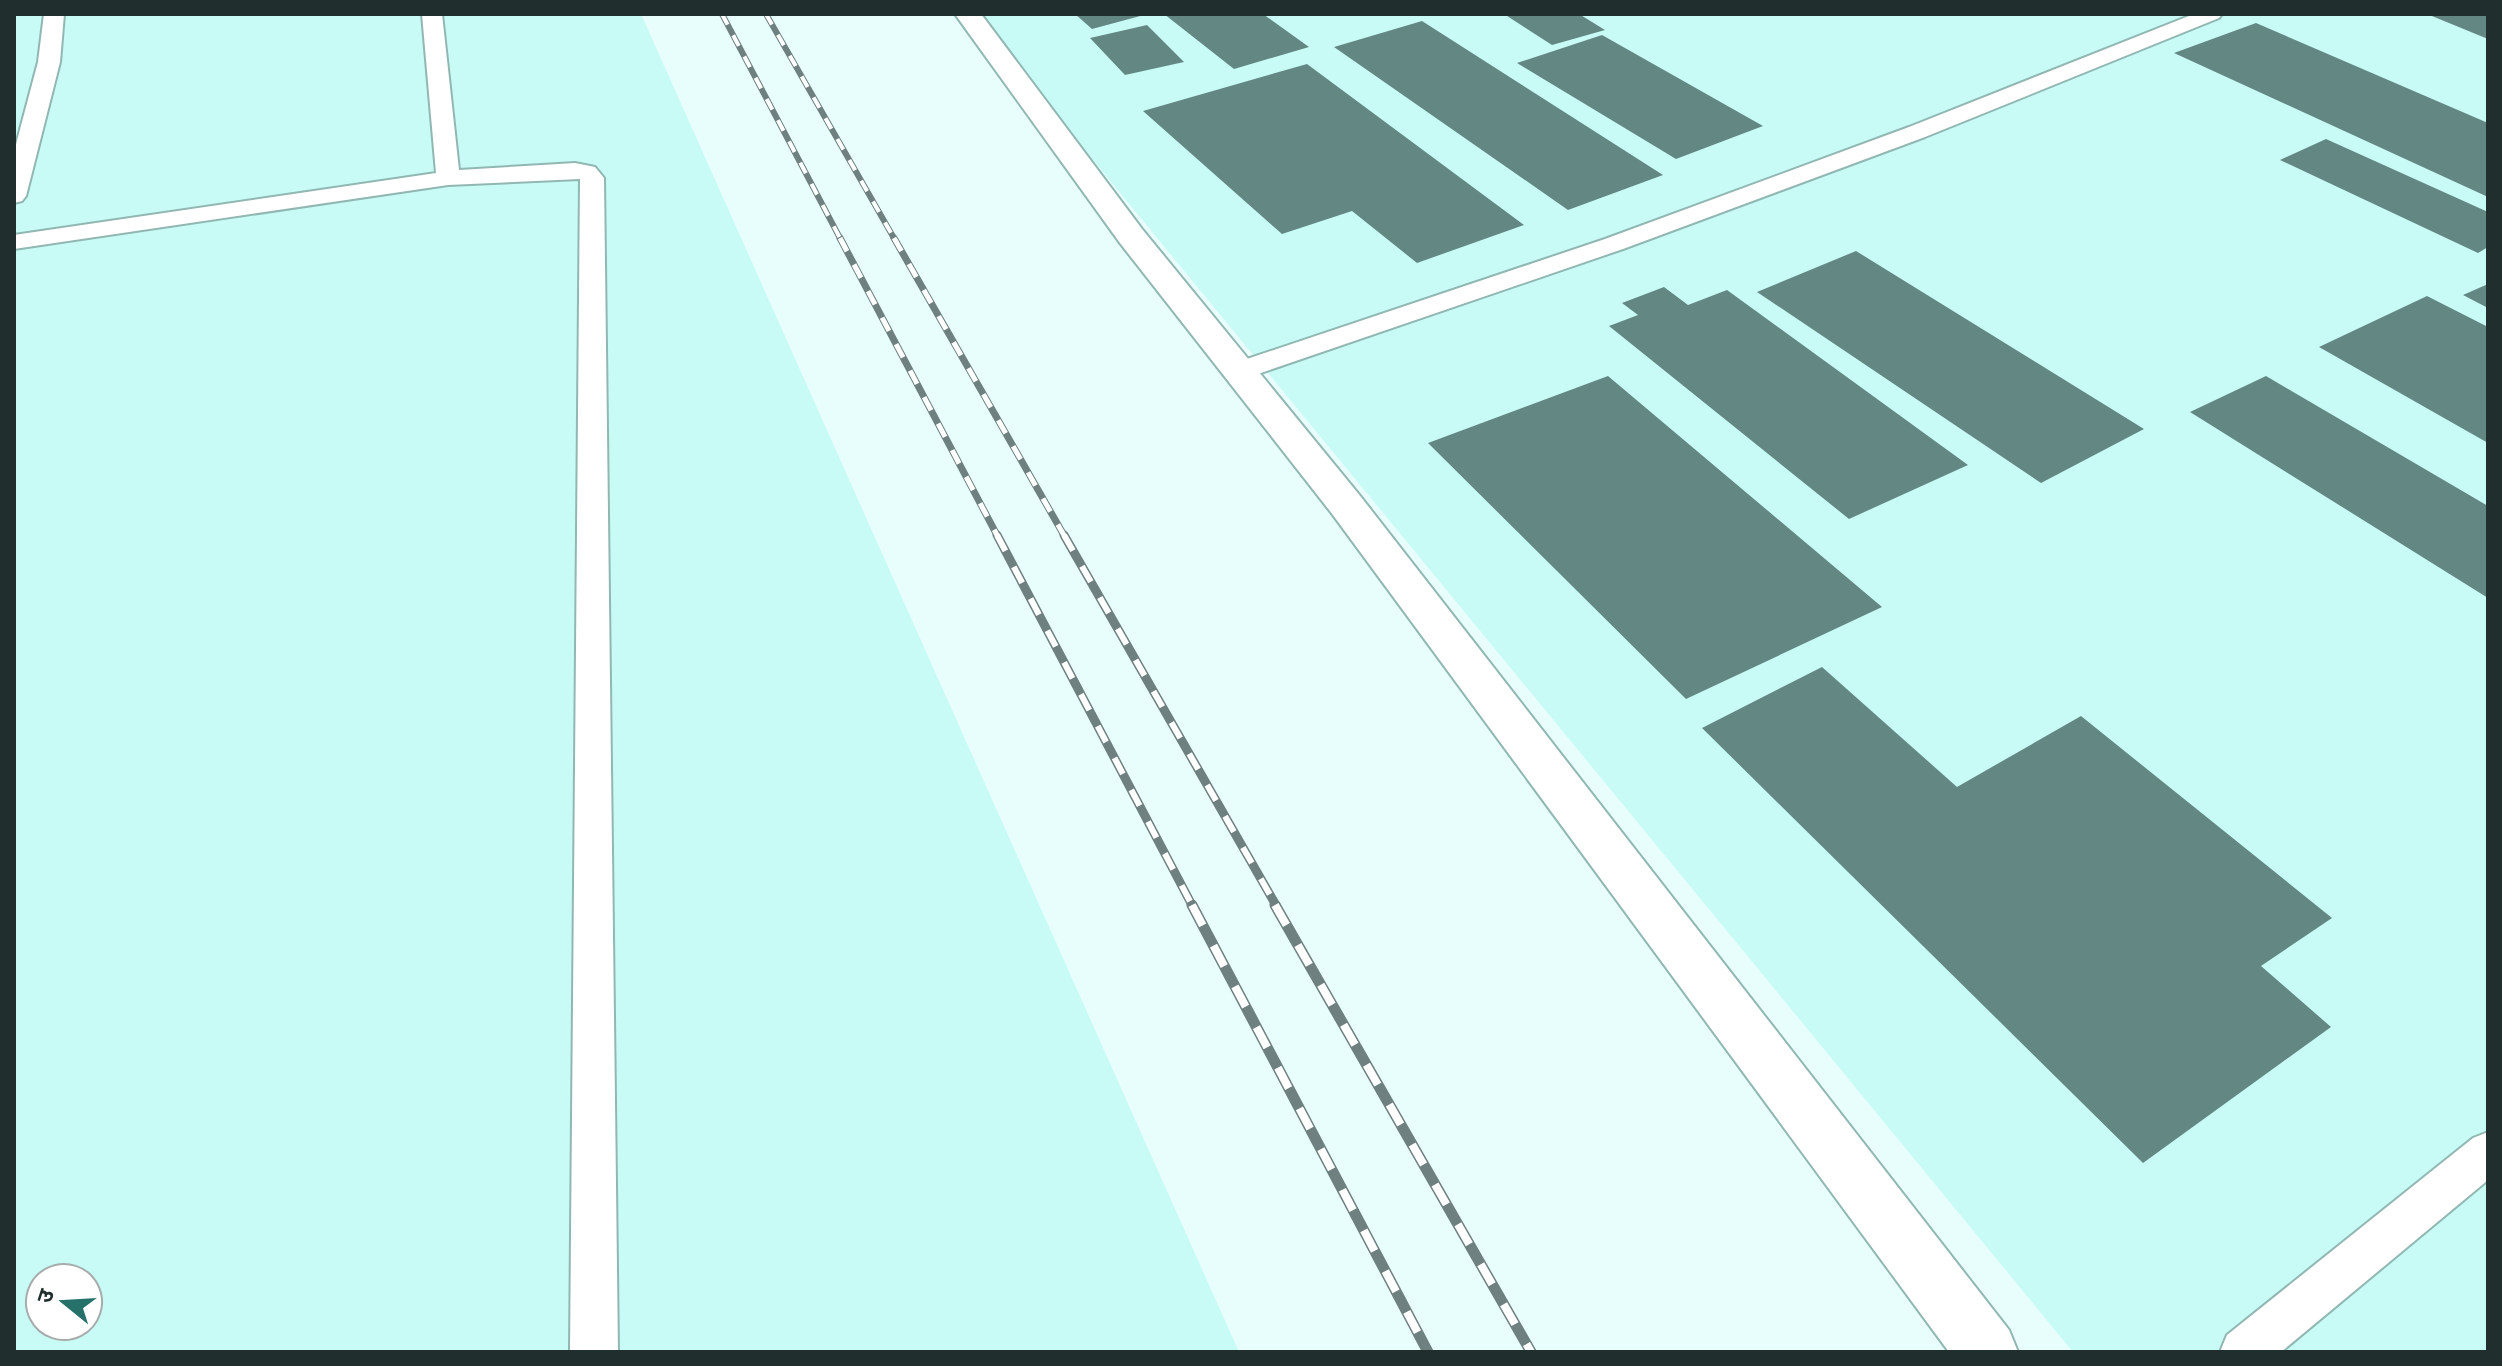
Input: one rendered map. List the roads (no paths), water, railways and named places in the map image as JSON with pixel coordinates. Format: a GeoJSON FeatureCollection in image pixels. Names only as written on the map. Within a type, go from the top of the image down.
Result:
{"type":"FeatureCollection","features":[{"type":"Feature","properties":{"kind":"street"},"geometry":{"type":"LineString","coordinates":[[968,14],[1131,236],[1357,518],[1987,1352]]}},
{"type":"Feature","properties":{"kind":"lane"},"geometry":{"type":"LineString","coordinates":[[14,196],[49,62],[54,14]]}},
{"type":"Feature","properties":{"kind":"lane"},"geometry":{"type":"LineString","coordinates":[[432,14],[448,178]]}},
{"type":"Feature","properties":{"kind":"lane"},"geometry":{"type":"LineString","coordinates":[[1239,371],[1643,233],[1917,132],[2212,14]]}},
{"type":"Feature","properties":{"kind":"lane"},"geometry":{"type":"LineString","coordinates":[[14,242],[448,178],[562,170],[587,172],[592,178],[594,1352]]}},
{"type":"Feature","properties":{"kind":"lane"},"geometry":{"type":"LineString","coordinates":[[2244,1352],[2488,1153]]}},
{"type":"Feature","properties":{"kind":"railway"},"geometry":{"type":"LineString","coordinates":[[722,14],[841,240]]}},
{"type":"Feature","properties":{"kind":"railway"},"geometry":{"type":"LineString","coordinates":[[766,14],[895,240]]}},
{"type":"Feature","properties":{"kind":"railway"},"geometry":{"type":"LineString","coordinates":[[840,238],[998,537]]}},
{"type":"Feature","properties":{"kind":"railway"},"geometry":{"type":"LineString","coordinates":[[894,238],[1065,537]]}},
{"type":"Feature","properties":{"kind":"railway"},"geometry":{"type":"LineString","coordinates":[[997,535],[1193,907]]}},
{"type":"Feature","properties":{"kind":"railway"},"geometry":{"type":"LineString","coordinates":[[1064,535],[1277,907]]}},
{"type":"Feature","properties":{"kind":"railway"},"geometry":{"type":"LineString","coordinates":[[1192,905],[1428,1352]]}},
{"type":"Feature","properties":{"kind":"railway"},"geometry":{"type":"LineString","coordinates":[[1275,905],[1531,1352]]}}]}
